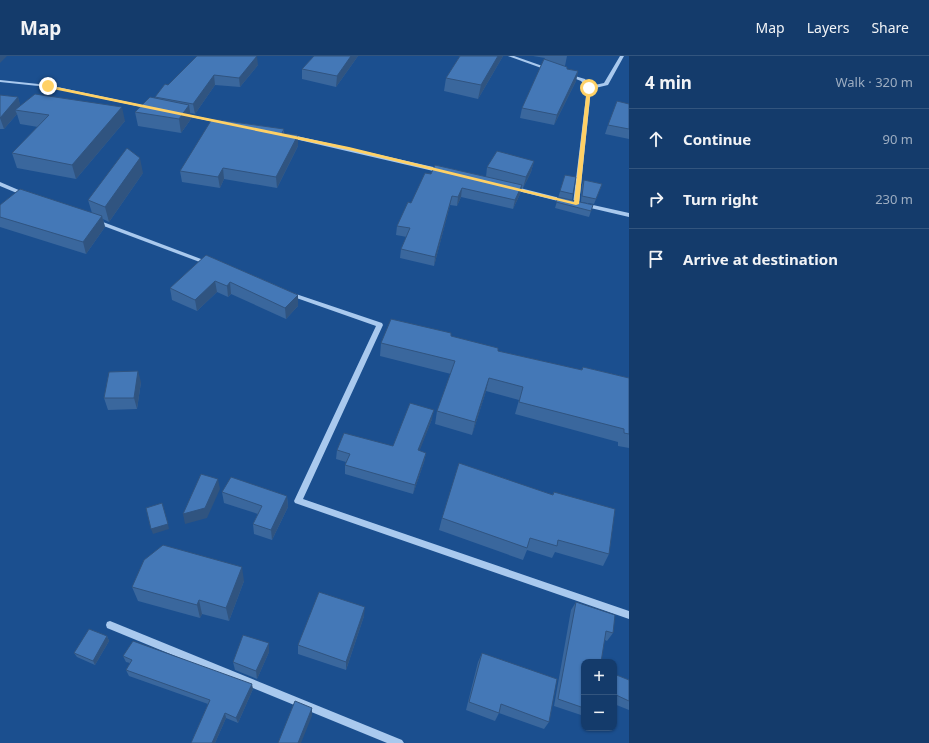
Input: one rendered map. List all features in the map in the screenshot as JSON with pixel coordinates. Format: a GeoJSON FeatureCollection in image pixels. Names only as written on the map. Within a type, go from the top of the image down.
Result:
{"type":"FeatureCollection","features":[{"type":"Feature","properties":{"kind":"street"},"geometry":{"type":"LineString","coordinates":[[510,56],[555,71]]}},
{"type":"Feature","properties":{"kind":"street"},"geometry":{"type":"LineString","coordinates":[[589,88],[606,84],[622,56]]}},
{"type":"Feature","properties":{"kind":"street"},"geometry":{"type":"LineString","coordinates":[[562,73],[583,80],[589,88],[576,204]]}},
{"type":"Feature","properties":{"kind":"street"},"geometry":{"type":"LineString","coordinates":[[0,81],[48,86],[156,109]]}},
{"type":"Feature","properties":{"kind":"street"},"geometry":{"type":"LineString","coordinates":[[180,114],[226,123]]}},
{"type":"Feature","properties":{"kind":"street"},"geometry":{"type":"LineString","coordinates":[[280,134],[448,173]]}},
{"type":"Feature","properties":{"kind":"street"},"geometry":{"type":"LineString","coordinates":[[0,184],[33,198]]}},
{"type":"Feature","properties":{"kind":"street"},"geometry":{"type":"LineString","coordinates":[[508,187],[576,204],[629,215]]}},
{"type":"Feature","properties":{"kind":"street"},"geometry":{"type":"LineString","coordinates":[[84,217],[216,266]]}},
{"type":"Feature","properties":{"kind":"street"},"geometry":{"type":"LineString","coordinates":[[282,291],[380,325],[298,501],[629,615]]}},
{"type":"Feature","properties":{"kind":"street"},"geometry":{"type":"LineString","coordinates":[[110,626],[399,743]]}},
{"type":"Feature","properties":{"kind":"building"},"geometry":{"type":"Polygon","coordinates":[[[197,56],[257,56],[239,78],[214,75],[193,104],[155,97],[165,84],[168,85],[197,56]]]}},
{"type":"Feature","properties":{"kind":"building"},"geometry":{"type":"Polygon","coordinates":[[[314,56],[351,56],[337,76],[302,69],[314,56]]]}},
{"type":"Feature","properties":{"kind":"building"},"geometry":{"type":"Polygon","coordinates":[[[460,56],[498,56],[481,85],[446,78],[460,56]]]}},
{"type":"Feature","properties":{"kind":"building"},"geometry":{"type":"Polygon","coordinates":[[[544,59],[567,67],[567,69],[578,71],[557,115],[522,108],[544,59]]]}},
{"type":"Feature","properties":{"kind":"building"},"geometry":{"type":"Polygon","coordinates":[[[35,94],[122,107],[72,165],[12,153],[49,115],[15,110],[35,94]]]}},
{"type":"Feature","properties":{"kind":"building"},"geometry":{"type":"Polygon","coordinates":[[[0,95],[18,97],[0,118],[0,95]]]}},
{"type":"Feature","properties":{"kind":"building"},"geometry":{"type":"Polygon","coordinates":[[[150,97],[189,105],[179,119],[135,112],[150,97]]]}},
{"type":"Feature","properties":{"kind":"building"},"geometry":{"type":"Polygon","coordinates":[[[617,101],[629,104],[629,129],[608,125],[617,101]]]}},
{"type":"Feature","properties":{"kind":"building"},"geometry":{"type":"Polygon","coordinates":[[[212,119],[284,129],[282,133],[298,135],[276,177],[223,168],[218,177],[180,171],[212,119]]]}},
{"type":"Feature","properties":{"kind":"building"},"geometry":{"type":"Polygon","coordinates":[[[127,148],[140,158],[105,207],[88,200],[127,148]]]}},
{"type":"Feature","properties":{"kind":"building"},"geometry":{"type":"Polygon","coordinates":[[[497,151],[534,161],[526,177],[487,167],[497,151]]]}},
{"type":"Feature","properties":{"kind":"building"},"geometry":{"type":"Polygon","coordinates":[[[435,165],[522,185],[515,200],[462,188],[458,197],[452,196],[435,257],[401,249],[410,228],[397,226],[408,202],[411,203],[425,173],[431,174],[435,165]]]}},
{"type":"Feature","properties":{"kind":"building"},"geometry":{"type":"Polygon","coordinates":[[[565,175],[576,177],[573,194],[560,191],[565,175]]]}},
{"type":"Feature","properties":{"kind":"building"},"geometry":{"type":"Polygon","coordinates":[[[584,180],[602,184],[596,199],[582,196],[584,180]]]}},
{"type":"Feature","properties":{"kind":"building"},"geometry":{"type":"Polygon","coordinates":[[[20,189],[102,216],[83,242],[0,217],[0,205],[20,189]]]}},
{"type":"Feature","properties":{"kind":"building"},"geometry":{"type":"Polygon","coordinates":[[[558,197],[593,205],[591,211],[556,202],[558,197]]]}},
{"type":"Feature","properties":{"kind":"building"},"geometry":{"type":"Polygon","coordinates":[[[206,255],[298,295],[285,308],[230,282],[227,286],[215,281],[195,300],[170,288],[206,255]]]}},
{"type":"Feature","properties":{"kind":"building"},"geometry":{"type":"Polygon","coordinates":[[[391,319],[451,333],[451,336],[498,348],[498,351],[582,370],[583,367],[629,378],[629,434],[624,433],[624,429],[519,402],[523,387],[489,378],[475,422],[437,411],[455,361],[381,343],[391,319]]]}},
{"type":"Feature","properties":{"kind":"building"},"geometry":{"type":"Polygon","coordinates":[[[138,371],[134,398],[104,398],[109,372],[138,371]]]}},
{"type":"Feature","properties":{"kind":"building"},"geometry":{"type":"Polygon","coordinates":[[[410,403],[434,410],[418,450],[426,453],[415,485],[345,465],[350,454],[337,450],[344,433],[393,446],[410,403]]]}},
{"type":"Feature","properties":{"kind":"building"},"geometry":{"type":"Polygon","coordinates":[[[459,463],[553,495],[554,492],[615,509],[609,554],[558,540],[557,546],[530,538],[527,548],[442,518],[459,463]]]}},
{"type":"Feature","properties":{"kind":"building"},"geometry":{"type":"Polygon","coordinates":[[[201,474],[218,479],[205,508],[183,514],[201,474]]]}},
{"type":"Feature","properties":{"kind":"building"},"geometry":{"type":"Polygon","coordinates":[[[231,477],[287,496],[271,530],[253,524],[262,506],[222,492],[231,477]]]}},
{"type":"Feature","properties":{"kind":"building"},"geometry":{"type":"Polygon","coordinates":[[[162,503],[168,524],[151,529],[146,508],[162,503]]]}},
{"type":"Feature","properties":{"kind":"building"},"geometry":{"type":"Polygon","coordinates":[[[163,545],[242,567],[226,608],[199,600],[197,605],[132,587],[144,560],[163,545]]]}},
{"type":"Feature","properties":{"kind":"building"},"geometry":{"type":"Polygon","coordinates":[[[319,592],[365,607],[346,662],[298,645],[319,592]]]}},
{"type":"Feature","properties":{"kind":"building"},"geometry":{"type":"Polygon","coordinates":[[[576,602],[615,615],[613,633],[606,631],[601,659],[581,659],[581,707],[558,699],[576,602]]]}},
{"type":"Feature","properties":{"kind":"building"},"geometry":{"type":"Polygon","coordinates":[[[89,629],[107,636],[93,661],[74,653],[89,629]]]}},
{"type":"Feature","properties":{"kind":"building"},"geometry":{"type":"Polygon","coordinates":[[[243,635],[269,643],[256,671],[233,662],[243,635]]]}},
{"type":"Feature","properties":{"kind":"building"},"geometry":{"type":"Polygon","coordinates":[[[133,641],[252,684],[236,718],[225,713],[212,743],[191,743],[210,700],[126,670],[132,660],[123,656],[133,641]]]}},
{"type":"Feature","properties":{"kind":"building"},"geometry":{"type":"Polygon","coordinates":[[[482,653],[557,679],[549,722],[501,704],[499,713],[469,702],[482,653]]]}},
{"type":"Feature","properties":{"kind":"building"},"geometry":{"type":"Polygon","coordinates":[[[617,675],[629,680],[629,701],[617,695],[617,675]]]}},
{"type":"Feature","properties":{"kind":"building"},"geometry":{"type":"Polygon","coordinates":[[[295,701],[312,708],[298,743],[278,743],[295,701]]]}},
{"type":"Feature","properties":{"kind":"route"},"geometry":{"type":"LineString","coordinates":[[48,86],[349,149],[576,204],[589,88]]}}]}
